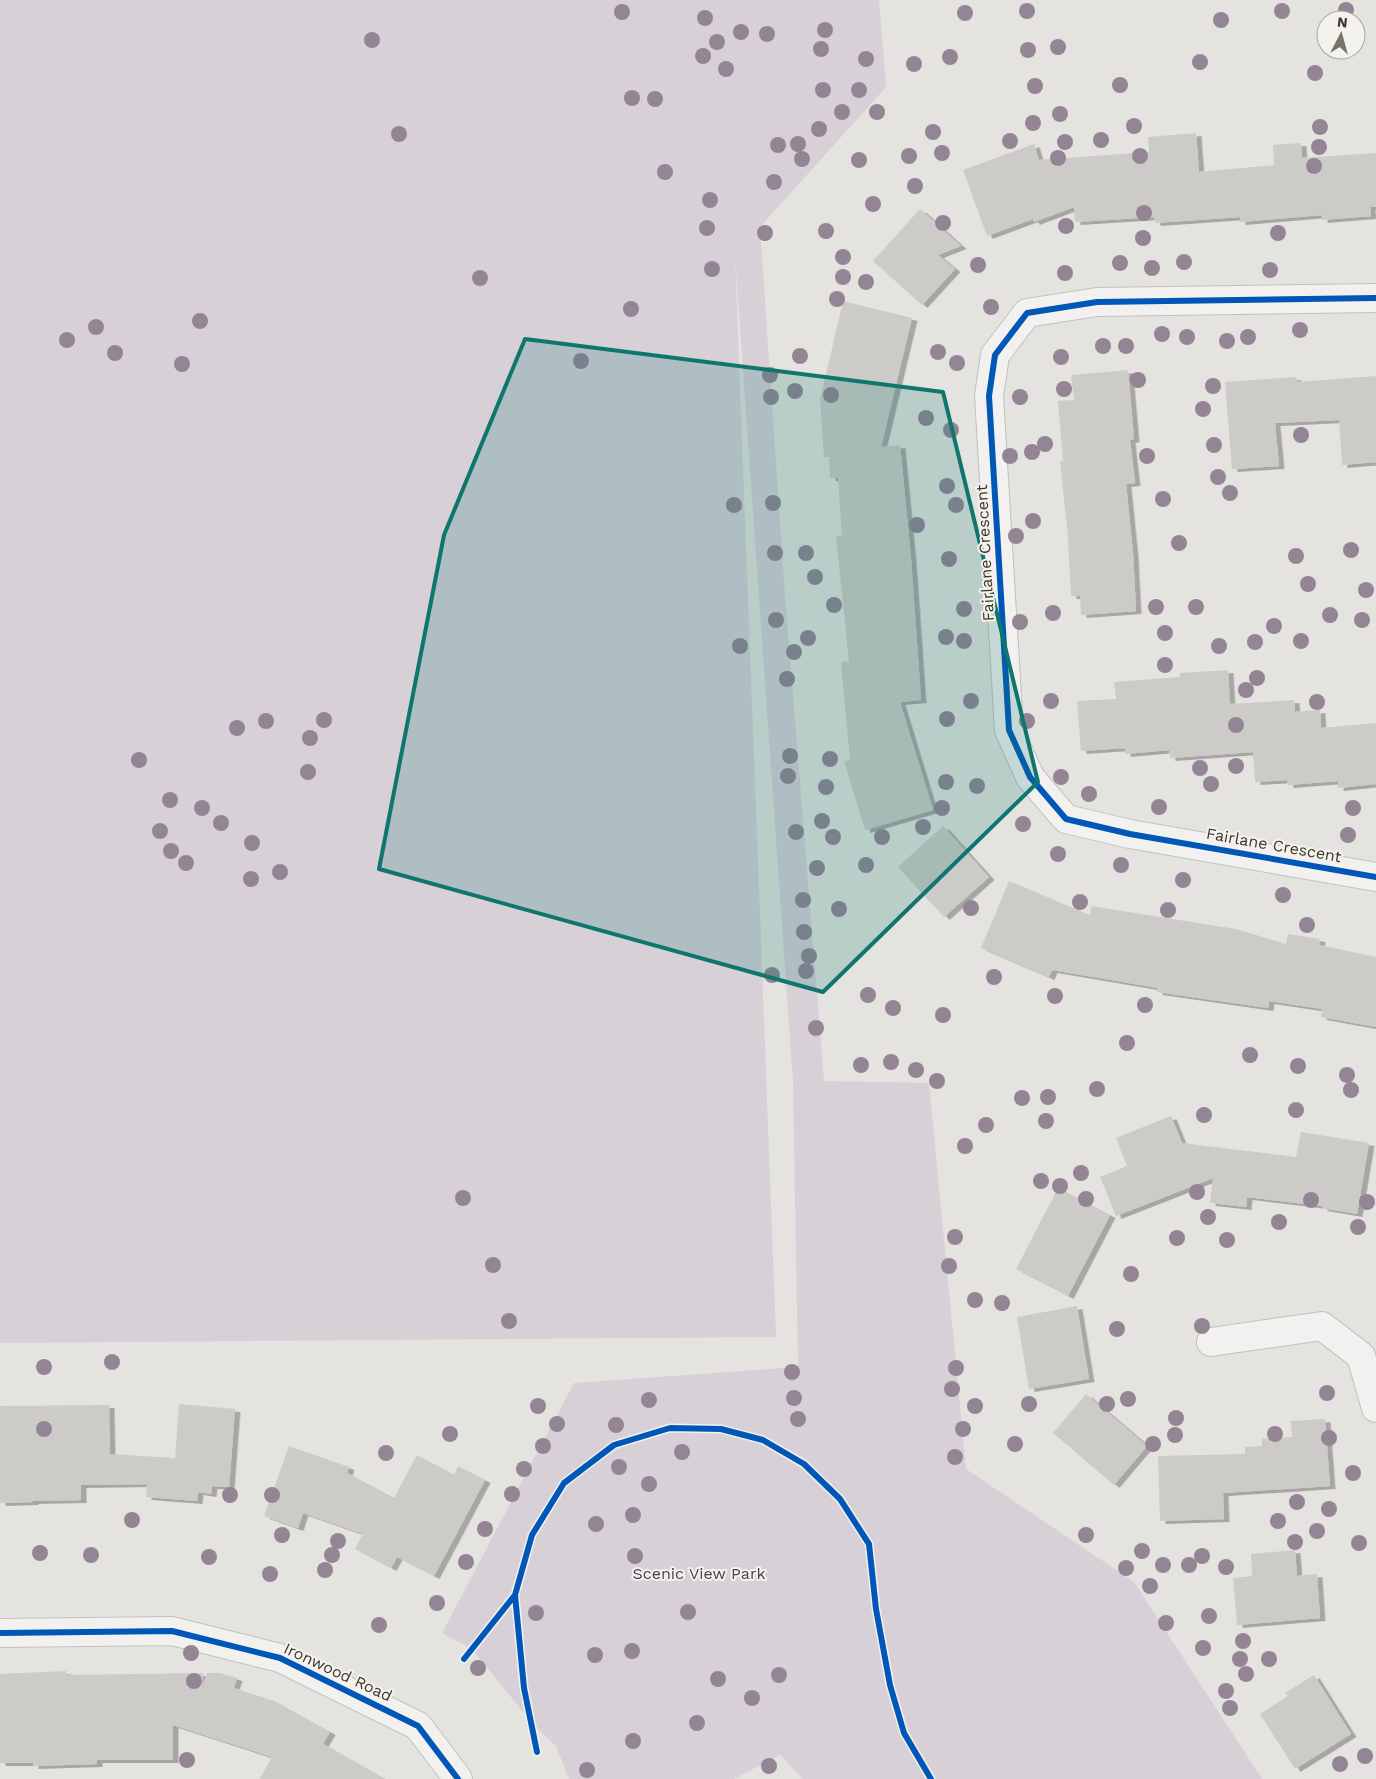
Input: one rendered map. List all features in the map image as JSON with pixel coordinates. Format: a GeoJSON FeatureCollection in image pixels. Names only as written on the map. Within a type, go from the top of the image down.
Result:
{"type":"FeatureCollection","features":[{"type":"Feature","properties":{"kind":"street","name":"Fairlane Crescent"},"geometry":{"type":"LineString","coordinates":[[1376,298],[1097,302],[1027,313],[995,356],[989,396],[1009,730],[1030,777],[1066,819],[1130,834],[1376,877]]}},
{"type":"Feature","properties":{"kind":"street"},"geometry":{"type":"LineString","coordinates":[[1211,1342],[1322,1326],[1361,1356],[1376,1408]]}},
{"type":"Feature","properties":{"kind":"street","name":"Ironwood Road"},"geometry":{"type":"LineString","coordinates":[[0,1633],[172,1631],[280,1658],[418,1726],[458,1779]]}},
{"type":"Feature","properties":{"kind":"highlighted area"},"geometry":{"type":"Polygon","coordinates":[[[525,339],[943,392],[1038,782],[823,992],[379,869],[444,535],[525,339]]]}},
{"type":"Feature","properties":{"kind":"green space","name":"Scenic View Park"},"geometry":{"type":"Polygon","coordinates":[[[0,0],[879,0],[886,87],[760,227],[785,596],[824,1081],[929,1083],[966,1469],[1134,1582],[1262,1779],[803,1779],[780,1755],[734,1779],[569,1779],[556,1746],[532,1723],[472,1649],[442,1633],[574,1383],[798,1367],[793,1081],[735,256],[776,1337],[0,1343],[0,0]]]}},
{"type":"Feature","properties":{"kind":"building"},"geometry":{"type":"Polygon","coordinates":[[[1196,133],[1199,172],[1274,165],[1273,145],[1301,143],[1302,158],[1376,153],[1376,207],[1370,207],[1371,216],[1322,220],[1322,215],[1240,222],[1240,217],[1155,223],[1154,217],[1075,222],[1074,207],[1034,222],[1033,219],[987,236],[963,170],[1034,144],[1039,160],[1149,152],[1148,137],[1196,133]]]}},
{"type":"Feature","properties":{"kind":"building"},"geometry":{"type":"Polygon","coordinates":[[[920,209],[961,246],[938,255],[955,269],[922,305],[873,261],[920,209]]]}},
{"type":"Feature","properties":{"kind":"building"},"geometry":{"type":"Polygon","coordinates":[[[843,301],[912,318],[881,447],[900,445],[911,558],[921,700],[900,702],[933,810],[865,830],[844,761],[850,760],[841,662],[849,661],[836,536],[842,535],[838,478],[830,478],[829,457],[824,457],[820,400],[843,301]]]}},
{"type":"Feature","properties":{"kind":"building"},"geometry":{"type":"Polygon","coordinates":[[[1128,370],[1134,439],[1130,440],[1135,483],[1126,484],[1133,553],[1136,611],[1081,615],[1080,596],[1071,596],[1068,537],[1060,461],[1063,461],[1058,401],[1074,400],[1071,375],[1128,370]]]}},
{"type":"Feature","properties":{"kind":"building"},"geometry":{"type":"Polygon","coordinates":[[[1376,376],[1376,462],[1342,465],[1339,420],[1275,423],[1279,466],[1232,469],[1225,382],[1296,377],[1297,382],[1376,376]]]}},
{"type":"Feature","properties":{"kind":"building"},"geometry":{"type":"Polygon","coordinates":[[[1228,670],[1230,704],[1294,700],[1295,712],[1320,710],[1321,728],[1376,723],[1376,784],[1338,788],[1338,781],[1288,785],[1287,780],[1255,782],[1253,752],[1170,758],[1169,750],[1125,754],[1125,748],[1081,751],[1077,701],[1116,699],[1114,682],[1180,677],[1180,673],[1228,670]]]}},
{"type":"Feature","properties":{"kind":"building"},"geometry":{"type":"Polygon","coordinates":[[[943,826],[989,877],[944,917],[898,867],[943,826]]]}},
{"type":"Feature","properties":{"kind":"building"},"geometry":{"type":"Polygon","coordinates":[[[1009,881],[1090,915],[1091,906],[1236,929],[1286,944],[1288,934],[1320,939],[1319,945],[1376,957],[1376,1027],[1321,1017],[1322,1009],[1269,1001],[1268,1008],[1157,992],[1158,988],[1052,970],[1049,977],[981,948],[1009,881]]]}},
{"type":"Feature","properties":{"kind":"building"},"geometry":{"type":"Polygon","coordinates":[[[1171,1116],[1182,1143],[1296,1157],[1301,1132],[1369,1143],[1357,1214],[1322,1208],[1322,1206],[1247,1197],[1246,1207],[1210,1203],[1213,1178],[1116,1216],[1100,1177],[1127,1166],[1116,1138],[1171,1116]]]}},
{"type":"Feature","properties":{"kind":"building"},"geometry":{"type":"Polygon","coordinates":[[[1058,1188],[1110,1215],[1068,1296],[1016,1269],[1058,1188]]]}},
{"type":"Feature","properties":{"kind":"building"},"geometry":{"type":"Polygon","coordinates":[[[1077,1306],[1089,1379],[1029,1389],[1017,1317],[1077,1306]]]}},
{"type":"Feature","properties":{"kind":"building"},"geometry":{"type":"Polygon","coordinates":[[[1086,1394],[1147,1446],[1114,1485],[1053,1433],[1086,1394]]]}},
{"type":"Feature","properties":{"kind":"building"},"geometry":{"type":"Polygon","coordinates":[[[179,1404],[235,1409],[229,1487],[212,1486],[211,1494],[198,1492],[197,1501],[146,1497],[147,1484],[81,1485],[81,1500],[0,1503],[0,1406],[109,1405],[110,1454],[175,1458],[179,1404]]]}},
{"type":"Feature","properties":{"kind":"building"},"geometry":{"type":"Polygon","coordinates":[[[1325,1419],[1330,1486],[1223,1493],[1224,1519],[1160,1521],[1158,1456],[1245,1454],[1245,1447],[1262,1446],[1262,1439],[1292,1437],[1291,1421],[1325,1419]]]}},
{"type":"Feature","properties":{"kind":"building"},"geometry":{"type":"Polygon","coordinates":[[[289,1446],[349,1467],[347,1473],[394,1498],[417,1455],[454,1475],[458,1466],[485,1480],[434,1576],[397,1557],[391,1568],[355,1549],[363,1534],[303,1513],[298,1528],[264,1516],[289,1446]]]}},
{"type":"Feature","properties":{"kind":"building"},"geometry":{"type":"Polygon","coordinates":[[[1295,1550],[1297,1576],[1317,1574],[1320,1618],[1237,1625],[1233,1578],[1252,1576],[1251,1554],[1295,1550]]]}},
{"type":"Feature","properties":{"kind":"building"},"geometry":{"type":"Polygon","coordinates":[[[66,1671],[66,1675],[203,1673],[202,1688],[207,1673],[219,1673],[237,1678],[234,1688],[274,1701],[330,1732],[323,1744],[385,1779],[260,1779],[272,1757],[173,1725],[173,1760],[97,1760],[97,1764],[33,1766],[33,1763],[0,1763],[0,1674],[66,1671]]]}},
{"type":"Feature","properties":{"kind":"building"},"geometry":{"type":"Polygon","coordinates":[[[1314,1675],[1351,1734],[1295,1769],[1260,1714],[1288,1696],[1285,1693],[1314,1675]]]}},
{"type":"Feature","properties":{"kind":"cycle path"},"geometry":{"type":"LineString","coordinates":[[1376,298],[1097,302],[1027,313],[995,355],[989,396],[1009,730],[1030,777],[1066,819],[1130,834],[1376,877]]}},
{"type":"Feature","properties":{"kind":"cycle path"},"geometry":{"type":"LineString","coordinates":[[537,1752],[524,1688],[515,1595],[532,1535],[564,1483],[614,1445],[670,1428],[721,1429],[763,1440],[804,1464],[840,1499],[869,1544],[876,1609],[890,1685],[904,1733],[931,1779]]}},
{"type":"Feature","properties":{"kind":"cycle path"},"geometry":{"type":"LineString","coordinates":[[464,1659],[515,1595]]}},
{"type":"Feature","properties":{"kind":"cycle path"},"geometry":{"type":"LineString","coordinates":[[0,1633],[172,1631],[280,1658],[418,1726],[458,1779]]}}]}
